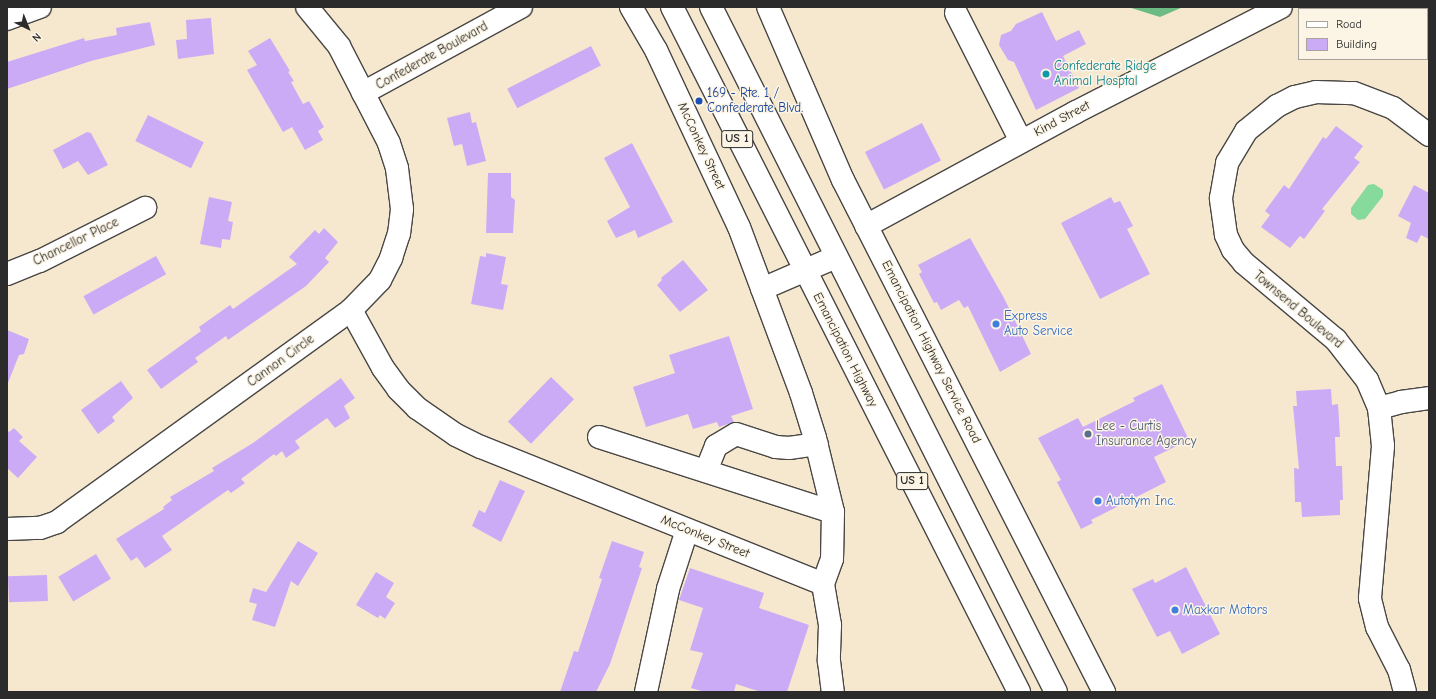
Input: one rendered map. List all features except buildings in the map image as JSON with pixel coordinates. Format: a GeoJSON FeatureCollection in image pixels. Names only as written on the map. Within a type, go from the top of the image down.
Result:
{"type":"FeatureCollection","features":[{"type":"Feature","properties":{"kind":"street"},"geometry":{"type":"LineString","coordinates":[[7,19],[40,7]]}},
{"type":"Feature","properties":{"kind":"street","name":"Cannon Circle"},"geometry":{"type":"LineString","coordinates":[[7,529],[40,528],[57,522],[351,310],[380,280],[393,252],[402,209],[401,188],[391,149],[340,46],[307,7]]}},
{"type":"Feature","properties":{"kind":"street","name":"Confederate Boulevard"},"geometry":{"type":"LineString","coordinates":[[363,93],[521,7]]}},
{"type":"Feature","properties":{"kind":"street","name":"McConkey Street"},"geometry":{"type":"LineString","coordinates":[[351,310],[383,368],[398,389],[434,421],[481,447],[823,584],[832,559],[833,512],[817,444],[801,393],[739,227],[703,147],[631,7]]}},
{"type":"Feature","properties":{"kind":"street","name":"Emancipation Highway"},"geometry":{"type":"LineString","coordinates":[[672,7],[1019,692]]}},
{"type":"Feature","properties":{"kind":"street","name":"US 1"},"geometry":{"type":"LineString","coordinates":[[711,7],[1056,692]]}},
{"type":"Feature","properties":{"kind":"street","name":"Emancipation Highway Service Road"},"geometry":{"type":"LineString","coordinates":[[768,7],[866,226],[1104,692]]}},
{"type":"Feature","properties":{"kind":"street","name":"Kind Street"},"geometry":{"type":"LineString","coordinates":[[866,226],[1021,141],[1282,7]]}},
{"type":"Feature","properties":{"kind":"street"},"geometry":{"type":"LineString","coordinates":[[956,13],[1021,141]]}},
{"type":"Feature","properties":{"kind":"street","name":"Townsend Boulevard"},"geometry":{"type":"LineString","coordinates":[[1405,692],[1399,670],[1377,627],[1370,598],[1383,446],[1379,408],[1367,380],[1336,340],[1244,263],[1233,250],[1222,217],[1224,180],[1235,147],[1246,131],[1277,106],[1316,92],[1354,93],[1374,99],[1393,108],[1429,135]]}},
{"type":"Feature","properties":{"kind":"street","name":"Chancellor Place"},"geometry":{"type":"LineString","coordinates":[[7,274],[40,261],[144,208]]}},
{"type":"Feature","properties":{"kind":"street"},"geometry":{"type":"LineString","coordinates":[[762,289],[836,257]]}},
{"type":"Feature","properties":{"kind":"street"},"geometry":{"type":"LineString","coordinates":[[1379,408],[1402,402],[1429,398]]}},
{"type":"Feature","properties":{"kind":"street"},"geometry":{"type":"LineString","coordinates":[[706,471],[716,446],[736,434],[776,447],[789,448],[817,444]]}},
{"type":"Feature","properties":{"kind":"street"},"geometry":{"type":"LineString","coordinates":[[599,437],[833,512]]}},
{"type":"Feature","properties":{"kind":"street"},"geometry":{"type":"LineString","coordinates":[[646,692],[668,589],[687,530]]}},
{"type":"Feature","properties":{"kind":"street"},"geometry":{"type":"LineString","coordinates":[[823,584],[830,624],[829,661],[834,692]]}},
{"type":"Feature","properties":{"kind":"green space"},"geometry":{"type":"Polygon","coordinates":[[[1128,7],[1183,7],[1160,17],[1128,7]]]}},
{"type":"Feature","properties":{"kind":"green space"},"geometry":{"type":"Polygon","coordinates":[[[1374,184],[1383,190],[1383,196],[1365,219],[1358,220],[1351,214],[1351,208],[1368,185],[1374,184]]]}},
{"type":"Feature","properties":{"kind":"place","name":"Confederate Ridge Animal Hosptal"},"geometry":{"type":"Point","coordinates":[1046,74]}},
{"type":"Feature","properties":{"kind":"place","name":"169 - Rte. 1 / Confederate Blvd."},"geometry":{"type":"Point","coordinates":[699,101]}},
{"type":"Feature","properties":{"kind":"place","name":"Express Auto Service"},"geometry":{"type":"Point","coordinates":[996,324]}},
{"type":"Feature","properties":{"kind":"place","name":"Lee - Curtis Insurance Agency"},"geometry":{"type":"Point","coordinates":[1088,434]}},
{"type":"Feature","properties":{"kind":"place","name":"Autotym Inc."},"geometry":{"type":"Point","coordinates":[1098,501]}},
{"type":"Feature","properties":{"kind":"place","name":"Maxkar Motors"},"geometry":{"type":"Point","coordinates":[1175,610]}}]}
